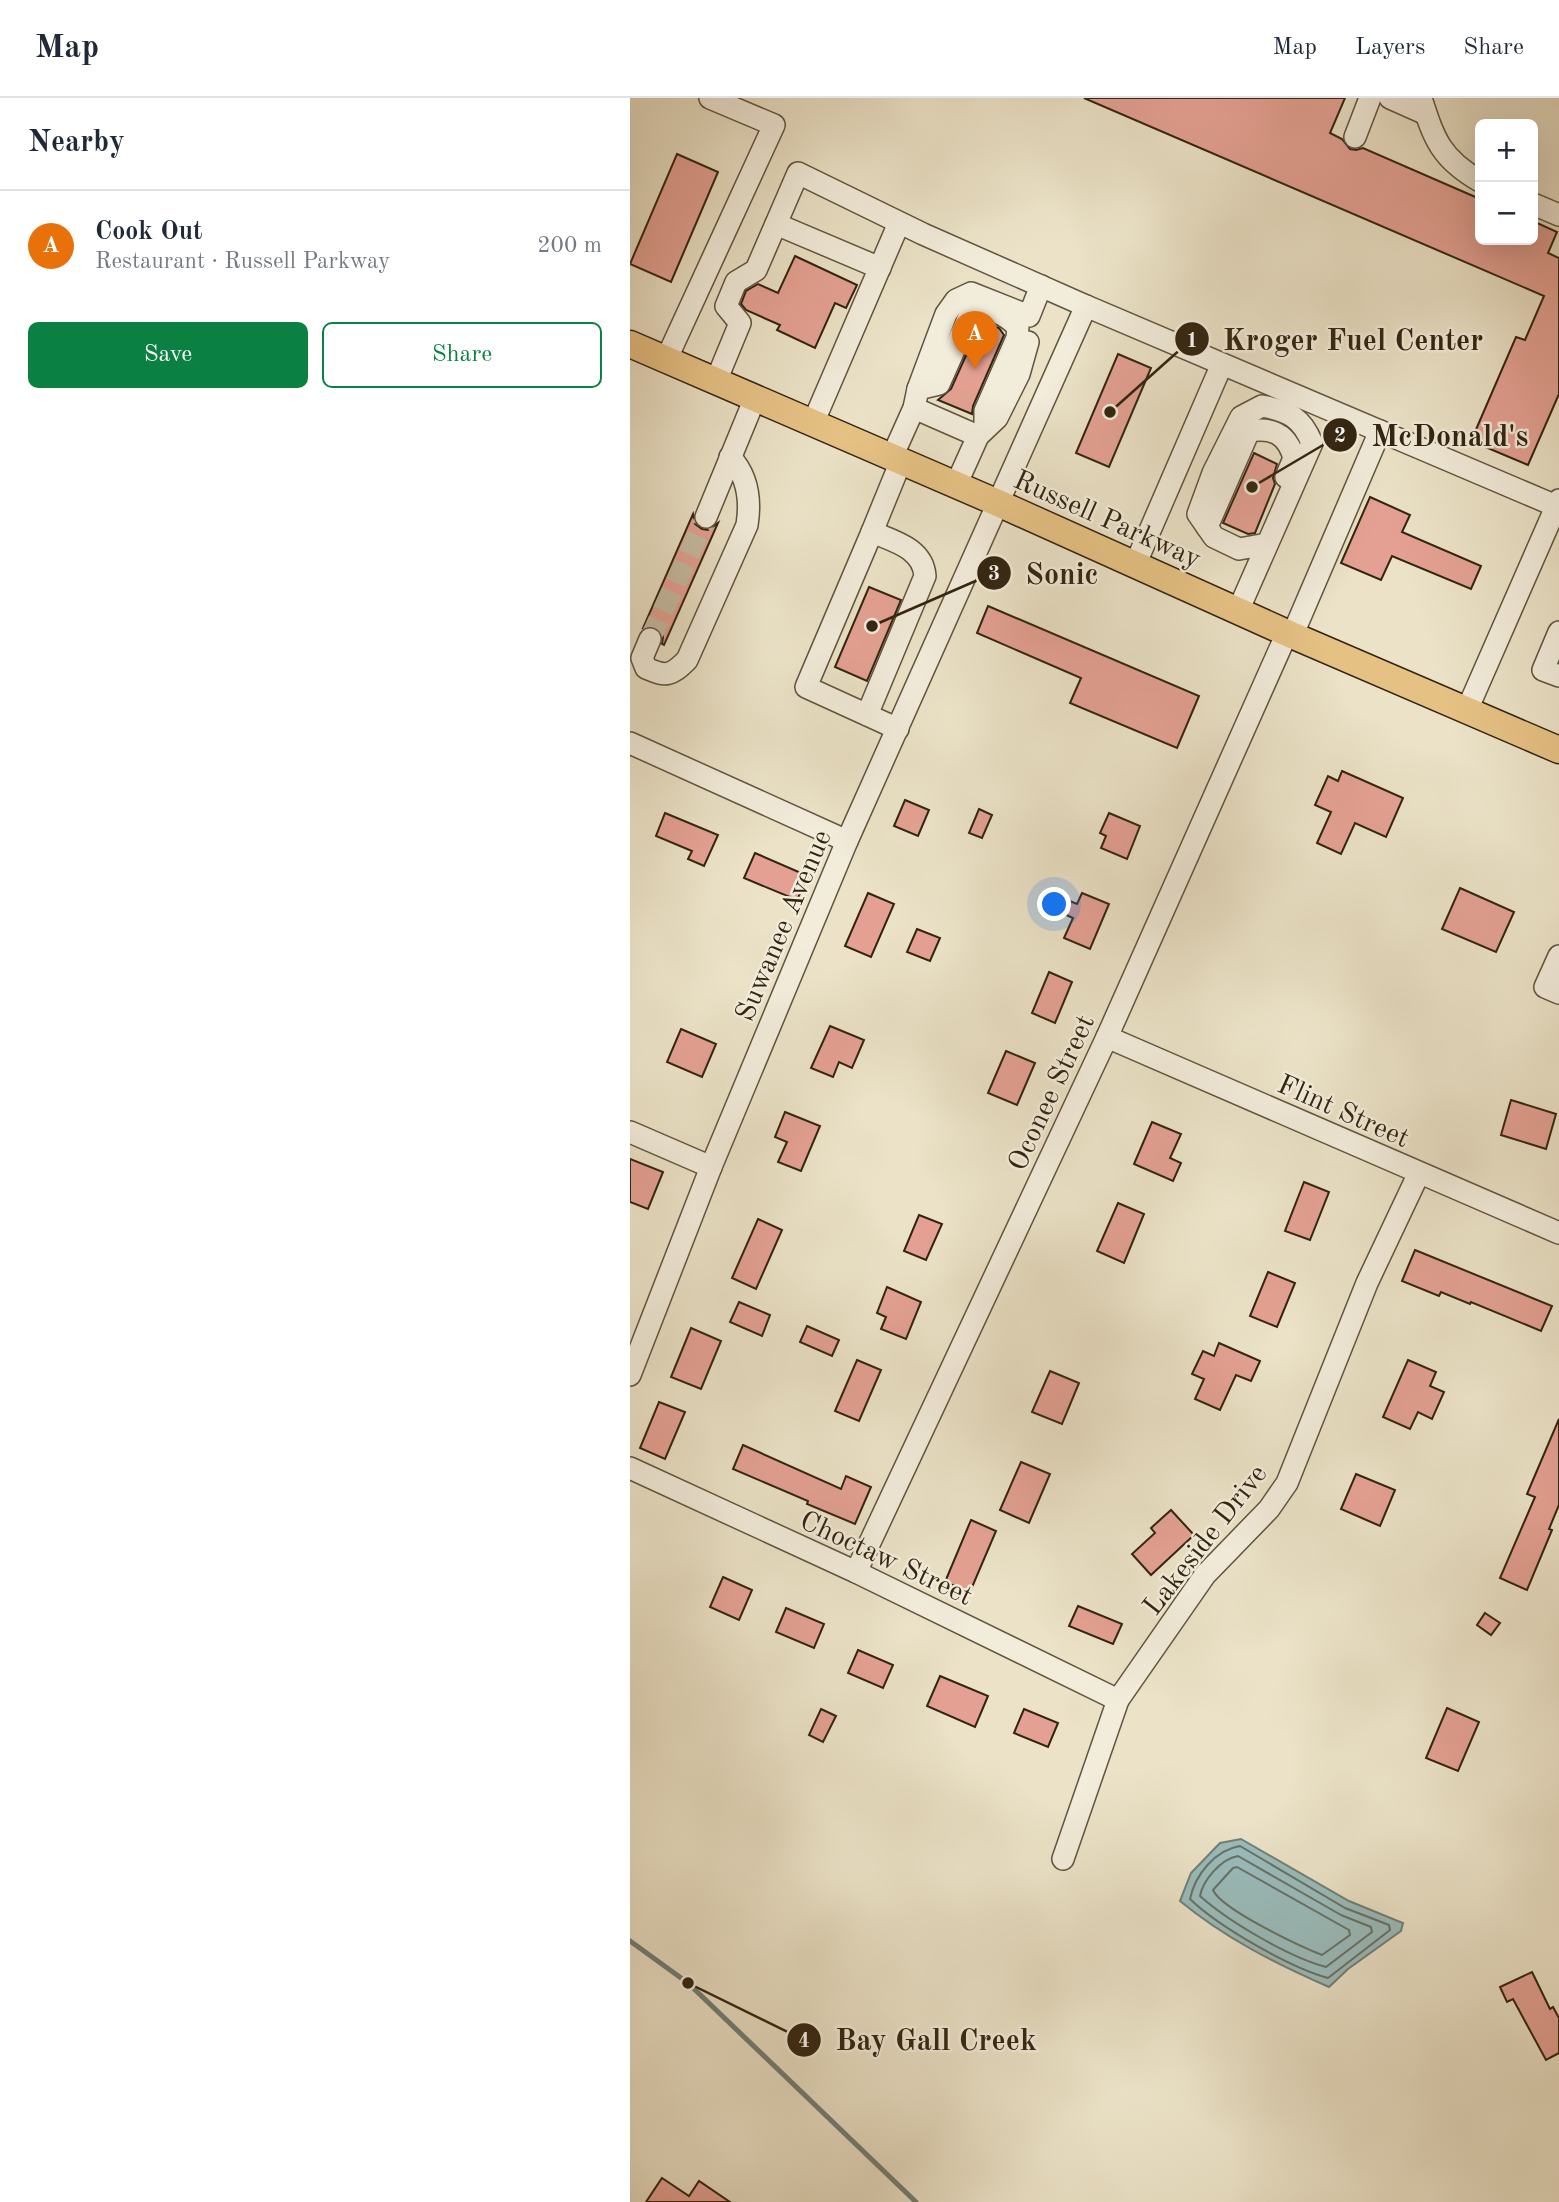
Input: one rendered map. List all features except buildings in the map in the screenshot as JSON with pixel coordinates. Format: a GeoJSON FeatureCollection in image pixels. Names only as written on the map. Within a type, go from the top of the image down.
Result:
{"type":"FeatureCollection","features":[{"type":"Feature","properties":{"kind":"main road","name":"Russell Parkway"},"geometry":{"type":"LineString","coordinates":[[630,344],[1559,750]]}},
{"type":"Feature","properties":{"kind":"street"},"geometry":{"type":"LineString","coordinates":[[666,360],[774,125],[710,98]]}},
{"type":"Feature","properties":{"kind":"street"},"geometry":{"type":"LineString","coordinates":[[1355,137],[1370,98]]}},
{"type":"Feature","properties":{"kind":"street"},"geometry":{"type":"LineString","coordinates":[[1390,98],[1424,106],[1430,127],[1446,154],[1458,169],[1475,178]]}},
{"type":"Feature","properties":{"kind":"street"},"geometry":{"type":"LineString","coordinates":[[716,381],[740,323],[726,306],[736,282],[756,270],[798,173],[899,223],[1222,364],[1277,398],[1287,412],[1305,427],[1312,443],[1238,611]]}},
{"type":"Feature","properties":{"kind":"street"},"geometry":{"type":"LineString","coordinates":[[1538,206],[1559,215]]}},
{"type":"Feature","properties":{"kind":"street"},"geometry":{"type":"LineString","coordinates":[[813,423],[899,223]]}},
{"type":"Feature","properties":{"kind":"street"},"geometry":{"type":"LineString","coordinates":[[776,224],[880,268]]}},
{"type":"Feature","properties":{"kind":"street"},"geometry":{"type":"LineString","coordinates":[[981,432],[997,418],[1019,374],[1030,336],[1029,316],[1041,286]]}},
{"type":"Feature","properties":{"kind":"street"},"geometry":{"type":"LineString","coordinates":[[898,729],[806,687],[872,532],[946,314],[956,300],[971,293],[1029,316]]}},
{"type":"Feature","properties":{"kind":"street","name":"Suwanee Avenue"},"geometry":{"type":"LineString","coordinates":[[630,1375],[711,1167],[848,841],[1086,306]]}},
{"type":"Feature","properties":{"kind":"street"},"geometry":{"type":"LineString","coordinates":[[916,398],[940,384],[972,310],[981,307],[1008,317],[1018,327],[1017,338],[985,411],[981,432],[956,485]]}},
{"type":"Feature","properties":{"kind":"street"},"geometry":{"type":"LineString","coordinates":[[1135,565],[1222,364]]}},
{"type":"Feature","properties":{"kind":"street"},"geometry":{"type":"LineString","coordinates":[[706,517],[755,398]]}},
{"type":"Feature","properties":{"kind":"street"},"geometry":{"type":"LineString","coordinates":[[916,398],[981,432]]}},
{"type":"Feature","properties":{"kind":"street"},"geometry":{"type":"LineString","coordinates":[[1270,539],[1240,549],[1214,537],[1198,514],[1213,473],[1241,417],[1277,398],[1316,403],[1558,503],[1553,530],[1467,710]]}},
{"type":"Feature","properties":{"kind":"street"},"geometry":{"type":"LineString","coordinates":[[1305,427],[1316,403]]}},
{"type":"Feature","properties":{"kind":"street"},"geometry":{"type":"LineString","coordinates":[[1207,527],[1249,432],[1264,428],[1278,433],[1291,447],[1294,458],[1266,521],[1270,539]]}},
{"type":"Feature","properties":{"kind":"street","name":"Oconee Street"},"geometry":{"type":"LineString","coordinates":[[856,1572],[1107,1037],[1380,431]]}},
{"type":"Feature","properties":{"kind":"street"},"geometry":{"type":"LineString","coordinates":[[650,639],[642,659],[646,668],[661,674],[670,674],[687,660],[747,525],[750,507],[748,489],[740,467],[730,457]]}},
{"type":"Feature","properties":{"kind":"street"},"geometry":{"type":"LineString","coordinates":[[1181,459],[1213,473]]}},
{"type":"Feature","properties":{"kind":"street"},"geometry":{"type":"LineString","coordinates":[[866,715],[925,576],[919,557],[907,548],[872,532]]}},
{"type":"Feature","properties":{"kind":"street"},"geometry":{"type":"LineString","coordinates":[[1559,632],[1543,670],[1559,676]]}},
{"type":"Feature","properties":{"kind":"street"},"geometry":{"type":"LineString","coordinates":[[630,743],[848,841]]}},
{"type":"Feature","properties":{"kind":"street"},"geometry":{"type":"LineString","coordinates":[[1552,990],[1559,956]]}},
{"type":"Feature","properties":{"kind":"street","name":"Flint Street"},"geometry":{"type":"LineString","coordinates":[[1107,1037],[1559,1233]]}},
{"type":"Feature","properties":{"kind":"street"},"geometry":{"type":"LineString","coordinates":[[630,1132],[711,1167]]}},
{"type":"Feature","properties":{"kind":"street","name":"Lakeside Drive"},"geometry":{"type":"LineString","coordinates":[[1063,1859],[1118,1700],[1205,1575],[1269,1509],[1287,1483],[1367,1283],[1419,1173]]}},
{"type":"Feature","properties":{"kind":"street","name":"Choctaw Street"},"geometry":{"type":"LineString","coordinates":[[630,1468],[856,1572],[1118,1700]]}},
{"type":"Feature","properties":{"kind":"water"},"geometry":{"type":"Polygon","coordinates":[[[1241,1839],[1349,1901],[1403,1923],[1401,1931],[1348,1969],[1329,1987],[1252,1949],[1215,1927],[1180,1901],[1191,1873],[1220,1843],[1241,1839]]]}},
{"type":"Feature","properties":{"kind":"waterway"},"geometry":{"type":"LineString","coordinates":[[630,1941],[688,1983],[916,2202]]}},
{"type":"Feature","properties":{"kind":"tunnel"},"geometry":{"type":"LineString","coordinates":[[650,639],[706,517]]}},
{"type":"Feature","properties":{"kind":"place","name":"Cook Out"},"geometry":{"type":"Point","coordinates":[975,369]}},
{"type":"Feature","properties":{"kind":"place","name":"Kroger Fuel Center"},"geometry":{"type":"Point","coordinates":[1110,412]}},
{"type":"Feature","properties":{"kind":"place","name":"McDonald's"},"geometry":{"type":"Point","coordinates":[1252,487]}},
{"type":"Feature","properties":{"kind":"place","name":"Sonic"},"geometry":{"type":"Point","coordinates":[872,626]}},
{"type":"Feature","properties":{"kind":"place","name":"Bay Gall Creek"},"geometry":{"type":"Point","coordinates":[688,1983]}}]}
